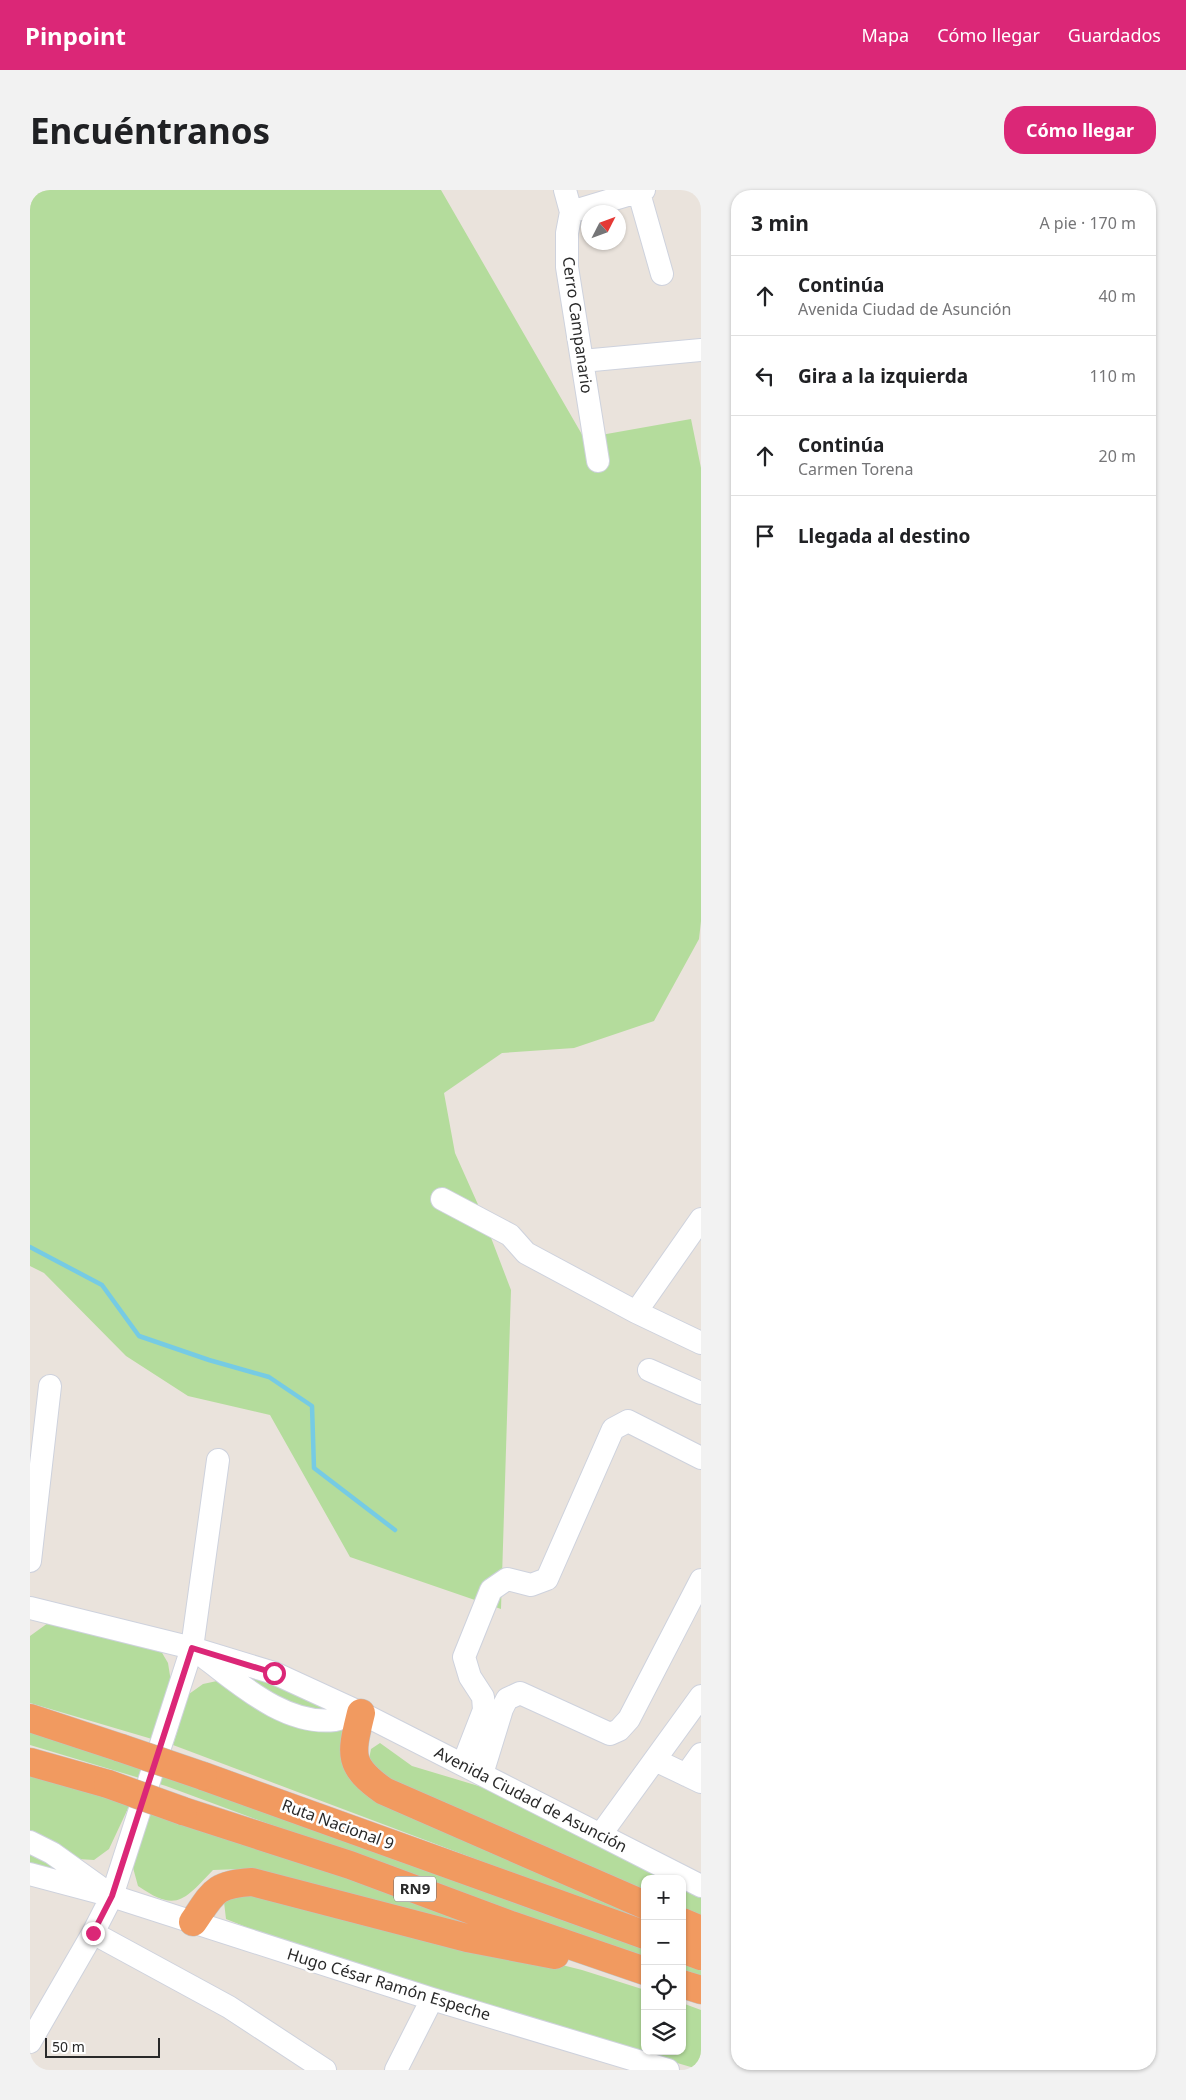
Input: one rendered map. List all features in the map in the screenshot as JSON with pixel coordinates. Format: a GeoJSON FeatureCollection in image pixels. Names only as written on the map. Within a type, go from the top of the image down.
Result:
{"type":"FeatureCollection","features":[{"type":"Feature","properties":{"kind":"highway"},"geometry":{"type":"LineString","coordinates":[[361,1713],[353,1751],[356,1764],[366,1778],[384,1791],[641,1903]]}},
{"type":"Feature","properties":{"kind":"highway","name":"Ruta Nacional 9"},"geometry":{"type":"LineString","coordinates":[[30,1718],[203,1776],[641,1935]]}},
{"type":"Feature","properties":{"kind":"highway","name":"RN9"},"geometry":{"type":"LineString","coordinates":[[30,1762],[108,1784],[183,1811],[350,1865],[511,1925],[641,1970]]}},
{"type":"Feature","properties":{"kind":"highway"},"geometry":{"type":"LineString","coordinates":[[193,1922],[214,1893],[222,1886],[252,1882],[467,1938],[539,1951],[641,1977]]}},
{"type":"Feature","properties":{"kind":"highway"},"geometry":{"type":"LineString","coordinates":[[686,1924],[701,1930]]}},
{"type":"Feature","properties":{"kind":"highway"},"geometry":{"type":"LineString","coordinates":[[686,1950],[701,1956]]}},
{"type":"Feature","properties":{"kind":"highway"},"geometry":{"type":"LineString","coordinates":[[686,1985],[701,1991]]}},
{"type":"Feature","properties":{"kind":"highway"},"geometry":{"type":"LineString","coordinates":[[686,1989],[701,1991]]}},
{"type":"Feature","properties":{"kind":"street","name":"Cerro Campanario"},"geometry":{"type":"LineString","coordinates":[[565,190],[571,212],[567,233],[567,267],[598,461]]}},
{"type":"Feature","properties":{"kind":"street"},"geometry":{"type":"LineString","coordinates":[[571,212],[642,191],[662,274]]}},
{"type":"Feature","properties":{"kind":"street"},"geometry":{"type":"LineString","coordinates":[[582,361],[701,350]]}},
{"type":"Feature","properties":{"kind":"street"},"geometry":{"type":"LineString","coordinates":[[442,1199],[510,1235],[526,1253],[636,1312],[701,1343]]}},
{"type":"Feature","properties":{"kind":"street"},"geometry":{"type":"LineString","coordinates":[[636,1312],[701,1219]]}},
{"type":"Feature","properties":{"kind":"street"},"geometry":{"type":"LineString","coordinates":[[650,1370],[701,1393]]}},
{"type":"Feature","properties":{"kind":"street"},"geometry":{"type":"LineString","coordinates":[[30,1561],[50,1386]]}},
{"type":"Feature","properties":{"kind":"street"},"geometry":{"type":"LineString","coordinates":[[473,1769],[484,1710],[483,1697],[470,1677],[464,1657],[491,1590],[507,1579],[531,1585],[547,1580],[612,1429],[628,1421],[701,1458]]}},
{"type":"Feature","properties":{"kind":"street"},"geometry":{"type":"LineString","coordinates":[[30,2042],[93,1933],[112,1896],[192,1648],[218,1460]]}},
{"type":"Feature","properties":{"kind":"street"},"geometry":{"type":"LineString","coordinates":[[473,1769],[507,1699],[520,1693],[610,1734],[619,1730],[629,1719],[701,1580]]}},
{"type":"Feature","properties":{"kind":"street","name":"Avenida Ciudad de Asunción"},"geometry":{"type":"LineString","coordinates":[[30,1608],[192,1648],[274,1673],[361,1713],[701,1886]]}},
{"type":"Feature","properties":{"kind":"street","name":"Avenida Ciudad de Asunción"},"geometry":{"type":"LineString","coordinates":[[192,1648],[271,1705],[303,1717],[334,1720],[361,1713]]}},
{"type":"Feature","properties":{"kind":"street"},"geometry":{"type":"LineString","coordinates":[[601,1834],[701,1696]]}},
{"type":"Feature","properties":{"kind":"street"},"geometry":{"type":"LineString","coordinates":[[655,1760],[694,1779],[701,1754]]}},
{"type":"Feature","properties":{"kind":"street","name":"Hugo César Ramón Espeche"},"geometry":{"type":"LineString","coordinates":[[30,1842],[52,1853],[112,1896]]}},
{"type":"Feature","properties":{"kind":"street","name":"Hugo César Ramón Espeche"},"geometry":{"type":"LineString","coordinates":[[30,1874],[112,1896],[432,1999],[668,2070]]}},
{"type":"Feature","properties":{"kind":"street"},"geometry":{"type":"LineString","coordinates":[[93,1933],[229,2007],[325,2070]]}},
{"type":"Feature","properties":{"kind":"street"},"geometry":{"type":"LineString","coordinates":[[396,2070],[432,1999]]}},
{"type":"Feature","properties":{"kind":"green space"},"geometry":{"type":"Polygon","coordinates":[[[30,190],[441,190],[584,438],[691,419],[701,468],[701,921],[699,939],[654,1021],[574,1048],[502,1053],[444,1093],[455,1153],[480,1209],[511,1290],[501,1609],[350,1557],[270,1415],[188,1396],[126,1356],[44,1273],[30,1266],[30,190]]]}},
{"type":"Feature","properties":{"kind":"green space"},"geometry":{"type":"Polygon","coordinates":[[[48,1623],[161,1651],[168,1663],[171,1682],[152,1739],[30,1703],[30,1636],[48,1623]]]}},
{"type":"Feature","properties":{"kind":"green space"},"geometry":{"type":"Polygon","coordinates":[[[229,1662],[337,1712],[316,1711],[269,1697],[229,1662]]]}},
{"type":"Feature","properties":{"kind":"green space"},"geometry":{"type":"Polygon","coordinates":[[[217,1681],[343,1722],[348,1768],[641,1906],[641,1921],[173,1745],[189,1694],[203,1684],[217,1681]]]}},
{"type":"Feature","properties":{"kind":"green space"},"geometry":{"type":"Polygon","coordinates":[[[30,1726],[641,1940],[641,1962],[166,1786],[30,1745],[30,1726]]]}},
{"type":"Feature","properties":{"kind":"green space"},"geometry":{"type":"Polygon","coordinates":[[[380,1743],[412,1766],[522,1799],[665,1875],[641,1875],[641,1893],[389,1785],[369,1759],[371,1749],[380,1743]]]}},
{"type":"Feature","properties":{"kind":"green space"},"geometry":{"type":"Polygon","coordinates":[[[30,1769],[131,1802],[109,1849],[94,1860],[78,1859],[30,1834],[30,1769]]]}},
{"type":"Feature","properties":{"kind":"green space"},"geometry":{"type":"Polygon","coordinates":[[[151,1809],[232,1836],[489,1930],[241,1869],[213,1870],[187,1895],[171,1901],[162,1899],[138,1886],[132,1864],[151,1809]]]}},
{"type":"Feature","properties":{"kind":"green space"},"geometry":{"type":"Polygon","coordinates":[[[30,1846],[82,1877],[30,1868],[30,1846]]]}},
{"type":"Feature","properties":{"kind":"green space"},"geometry":{"type":"Polygon","coordinates":[[[686,1886],[701,1894],[701,1920],[686,1914],[686,1886]]]}},
{"type":"Feature","properties":{"kind":"green space"},"geometry":{"type":"Polygon","coordinates":[[[254,1888],[582,1970],[641,1989],[641,2052],[392,1979],[278,1940],[226,1919],[224,1902],[232,1890],[254,1888]]]}},
{"type":"Feature","properties":{"kind":"green space"},"geometry":{"type":"Polygon","coordinates":[[[686,1956],[701,1962],[701,1984],[686,1978],[686,1956]]]}},
{"type":"Feature","properties":{"kind":"green space"},"geometry":{"type":"Polygon","coordinates":[[[686,2004],[701,2010],[701,2070],[650,2055],[686,2055],[686,2004]]]}},
{"type":"Feature","properties":{"kind":"waterway"},"geometry":{"type":"LineString","coordinates":[[30,1247],[102,1285],[139,1336],[209,1360],[269,1377],[312,1406],[314,1468],[395,1530]]}},
{"type":"Feature","properties":{"kind":"route"},"geometry":{"type":"LineString","coordinates":[[93,1933],[112,1896],[192,1648],[274,1673]]}}]}
